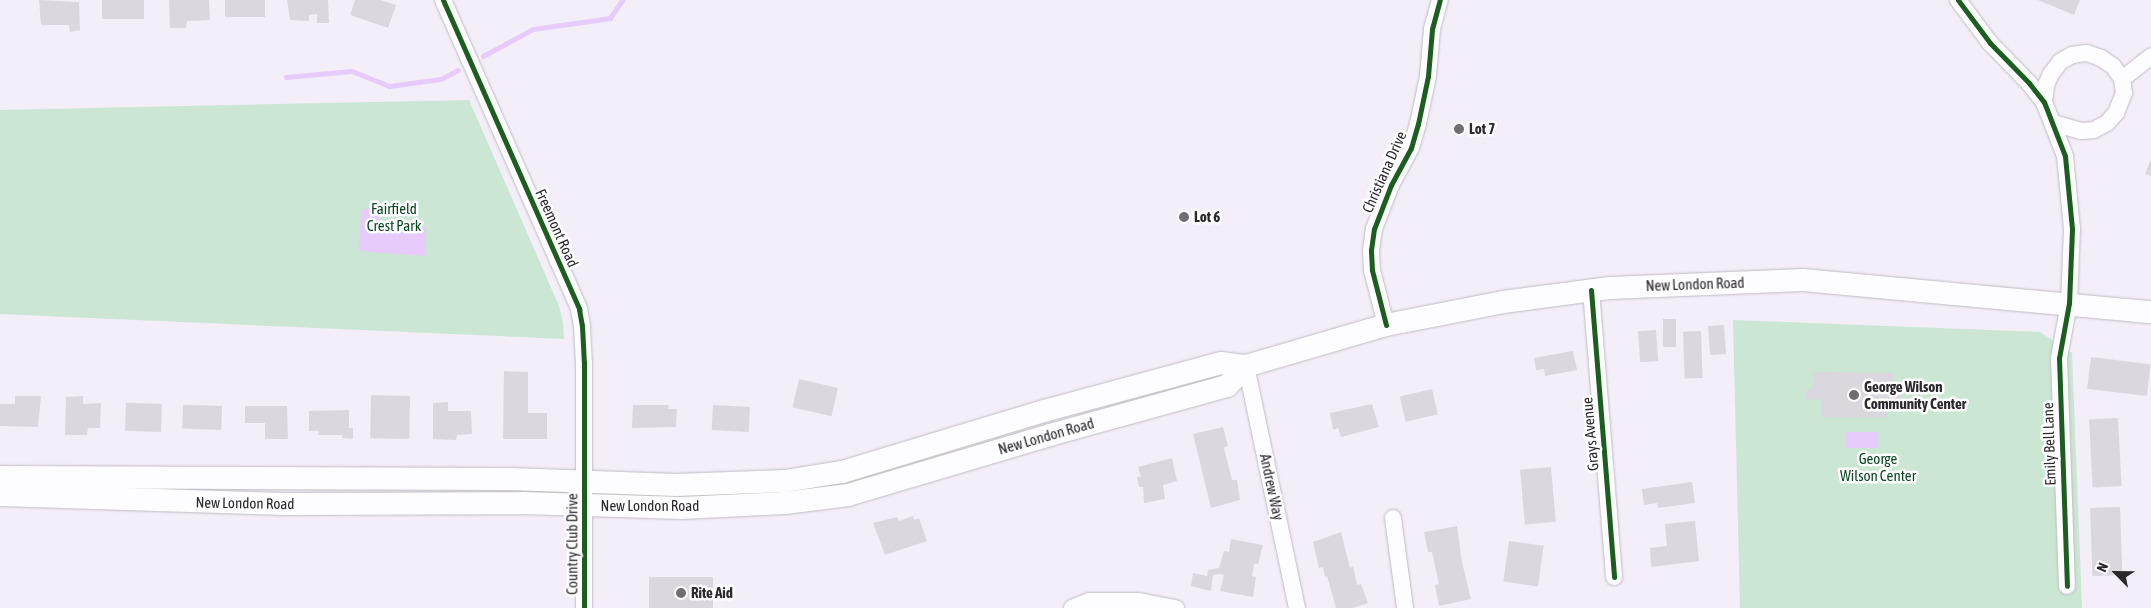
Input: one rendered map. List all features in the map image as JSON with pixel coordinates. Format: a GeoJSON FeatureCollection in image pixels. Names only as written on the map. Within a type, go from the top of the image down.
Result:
{"type":"FeatureCollection","features":[{"type":"Feature","properties":{"kind":"main road","name":"New London Road"},"geometry":{"type":"LineString","coordinates":[[0,477],[584,481],[676,485],[785,481],[842,472],[1044,411],[1221,363],[1246,366],[1386,324],[1503,302],[1591,290],[1803,280],[2151,312]]}},
{"type":"Feature","properties":{"kind":"main road","name":"New London Road"},"geometry":{"type":"LineString","coordinates":[[0,495],[284,504],[397,502],[692,508],[785,503],[848,495],[1050,435],[1227,386],[1246,366]]}},
{"type":"Feature","properties":{"kind":"street","name":"Freemont Road"},"geometry":{"type":"LineString","coordinates":[[443,0],[579,309],[584,362],[584,481]]}},
{"type":"Feature","properties":{"kind":"street","name":"Christiana Drive"},"geometry":{"type":"LineString","coordinates":[[1386,324],[1372,270],[1371,250],[1374,229],[1391,185],[1411,148],[1418,124],[1428,76],[1432,29],[1440,0]]}},
{"type":"Feature","properties":{"kind":"street"},"geometry":{"type":"LineString","coordinates":[[1958,0],[1990,42],[2029,83],[2044,102],[2053,123],[2081,131],[2094,130],[2107,123],[2116,113],[2124,93],[2122,79],[2113,66],[2101,58],[2087,53],[2072,55],[2060,62],[2051,74],[2046,85],[2044,102]]}},
{"type":"Feature","properties":{"kind":"street"},"geometry":{"type":"LineString","coordinates":[[2122,79],[2151,56]]}},
{"type":"Feature","properties":{"kind":"street","name":"Emily Bell Lane"},"geometry":{"type":"LineString","coordinates":[[2053,123],[2065,156],[2072,229],[2069,303],[2059,358],[2067,586]]}},
{"type":"Feature","properties":{"kind":"street","name":"Grays Avenue"},"geometry":{"type":"LineString","coordinates":[[1591,290],[1614,577]]}},
{"type":"Feature","properties":{"kind":"street","name":"Andrew Way"},"geometry":{"type":"LineString","coordinates":[[1246,366],[1297,608]]}},
{"type":"Feature","properties":{"kind":"street","name":"Country Club Drive"},"geometry":{"type":"LineString","coordinates":[[584,481],[584,608]]}},
{"type":"Feature","properties":{"kind":"street"},"geometry":{"type":"LineString","coordinates":[[1393,518],[1406,608]]}},
{"type":"Feature","properties":{"kind":"street"},"geometry":{"type":"LineString","coordinates":[[1072,608],[1089,601],[1139,601],[1176,608]]}},
{"type":"Feature","properties":{"kind":"green space","name":"Fairfield Crest Park"},"geometry":{"type":"Polygon","coordinates":[[[469,100],[559,306],[563,322],[564,339],[0,314],[0,110],[469,100]]]}},
{"type":"Feature","properties":{"kind":"green space","name":"George Wilson Center"},"geometry":{"type":"Polygon","coordinates":[[[1733,320],[2040,332],[2072,353],[2082,608],[1740,608],[1733,320]]]}},
{"type":"Feature","properties":{"kind":"shaded area"},"geometry":{"type":"Polygon","coordinates":[[[377,208],[380,226],[426,227],[425,256],[359,251],[361,209],[377,208]]]}},
{"type":"Feature","properties":{"kind":"shaded area"},"geometry":{"type":"Polygon","coordinates":[[[1846,432],[1878,432],[1878,448],[1846,448],[1846,432]]]}},
{"type":"Feature","properties":{"kind":"building"},"geometry":{"type":"Polygon","coordinates":[[[39,0],[79,2],[80,30],[70,32],[69,25],[41,25],[39,0]]]}},
{"type":"Feature","properties":{"kind":"building"},"geometry":{"type":"Polygon","coordinates":[[[102,0],[144,0],[144,19],[102,19],[102,0]]]}},
{"type":"Feature","properties":{"kind":"building"},"geometry":{"type":"Polygon","coordinates":[[[169,0],[209,0],[210,20],[187,21],[186,28],[170,28],[169,0]]]}},
{"type":"Feature","properties":{"kind":"building"},"geometry":{"type":"Polygon","coordinates":[[[225,0],[265,0],[265,17],[225,17],[225,0]]]}},
{"type":"Feature","properties":{"kind":"building"},"geometry":{"type":"Polygon","coordinates":[[[287,0],[328,0],[329,23],[317,23],[317,14],[309,15],[309,21],[290,20],[287,0]]]}},
{"type":"Feature","properties":{"kind":"building"},"geometry":{"type":"Polygon","coordinates":[[[355,0],[380,0],[396,5],[388,28],[350,15],[355,0]]]}},
{"type":"Feature","properties":{"kind":"building"},"geometry":{"type":"Polygon","coordinates":[[[2038,0],[2080,0],[2074,15],[2038,0]]]}},
{"type":"Feature","properties":{"kind":"building"},"geometry":{"type":"Polygon","coordinates":[[[2151,159],[2151,176],[2145,174],[2151,159]]]}},
{"type":"Feature","properties":{"kind":"building"},"geometry":{"type":"Polygon","coordinates":[[[1663,319],[1676,319],[1676,347],[1663,347],[1663,319]]]}},
{"type":"Feature","properties":{"kind":"building"},"geometry":{"type":"Polygon","coordinates":[[[1724,325],[1726,354],[1710,355],[1708,326],[1724,325]]]}},
{"type":"Feature","properties":{"kind":"building"},"geometry":{"type":"Polygon","coordinates":[[[1656,330],[1658,361],[1640,362],[1638,331],[1656,330]]]}},
{"type":"Feature","properties":{"kind":"building"},"geometry":{"type":"Polygon","coordinates":[[[1701,331],[1703,378],[1685,379],[1683,332],[1701,331]]]}},
{"type":"Feature","properties":{"kind":"building"},"geometry":{"type":"Polygon","coordinates":[[[1573,351],[1577,370],[1545,376],[1544,369],[1536,370],[1534,358],[1573,351]]]}},
{"type":"Feature","properties":{"kind":"building"},"geometry":{"type":"Polygon","coordinates":[[[2091,357],[2151,364],[2147,396],[2087,389],[2091,357]]]}},
{"type":"Feature","properties":{"kind":"building"},"geometry":{"type":"Polygon","coordinates":[[[504,371],[528,372],[528,413],[547,413],[547,439],[503,439],[504,371]]]}},
{"type":"Feature","properties":{"kind":"building","name":"George Wilson Community Center"},"geometry":{"type":"Polygon","coordinates":[[[1814,372],[1894,373],[1894,390],[1901,389],[1901,400],[1886,401],[1887,417],[1821,417],[1821,399],[1806,400],[1806,390],[1812,390],[1814,372]]]}},
{"type":"Feature","properties":{"kind":"building"},"geometry":{"type":"Polygon","coordinates":[[[799,379],[838,388],[831,416],[792,407],[799,379]]]}},
{"type":"Feature","properties":{"kind":"building"},"geometry":{"type":"Polygon","coordinates":[[[1432,389],[1438,414],[1406,422],[1400,396],[1432,389]]]}},
{"type":"Feature","properties":{"kind":"building"},"geometry":{"type":"Polygon","coordinates":[[[371,395],[410,396],[409,439],[370,438],[371,395]]]}},
{"type":"Feature","properties":{"kind":"building"},"geometry":{"type":"Polygon","coordinates":[[[15,396],[41,396],[38,427],[0,426],[0,404],[15,404],[15,396]]]}},
{"type":"Feature","properties":{"kind":"building"},"geometry":{"type":"Polygon","coordinates":[[[83,396],[83,404],[101,403],[100,428],[88,428],[87,435],[65,435],[66,397],[83,396]]]}},
{"type":"Feature","properties":{"kind":"building"},"geometry":{"type":"Polygon","coordinates":[[[448,402],[448,411],[471,411],[472,434],[457,435],[456,440],[433,439],[433,403],[448,402]]]}},
{"type":"Feature","properties":{"kind":"building"},"geometry":{"type":"Polygon","coordinates":[[[126,403],[162,404],[161,432],[125,431],[126,403]]]}},
{"type":"Feature","properties":{"kind":"building"},"geometry":{"type":"Polygon","coordinates":[[[1372,404],[1379,427],[1341,437],[1338,428],[1333,430],[1330,413],[1372,404]]]}},
{"type":"Feature","properties":{"kind":"building"},"geometry":{"type":"Polygon","coordinates":[[[183,405],[222,406],[221,430],[182,429],[183,405]]]}},
{"type":"Feature","properties":{"kind":"building"},"geometry":{"type":"Polygon","coordinates":[[[633,405],[669,405],[668,409],[677,409],[676,427],[632,428],[633,405]]]}},
{"type":"Feature","properties":{"kind":"building"},"geometry":{"type":"Polygon","coordinates":[[[713,405],[750,407],[749,432],[712,430],[713,405]]]}},
{"type":"Feature","properties":{"kind":"building"},"geometry":{"type":"Polygon","coordinates":[[[245,406],[287,406],[288,439],[265,439],[265,423],[245,423],[245,406]]]}},
{"type":"Feature","properties":{"kind":"building"},"geometry":{"type":"Polygon","coordinates":[[[349,410],[349,428],[353,428],[353,439],[342,438],[342,435],[318,435],[319,431],[309,431],[309,411],[349,410]]]}},
{"type":"Feature","properties":{"kind":"building"},"geometry":{"type":"Polygon","coordinates":[[[2118,418],[2122,486],[2093,487],[2089,420],[2118,418]]]}},
{"type":"Feature","properties":{"kind":"building"},"geometry":{"type":"Polygon","coordinates":[[[1223,427],[1228,446],[1224,448],[1232,480],[1237,480],[1240,500],[1211,508],[1193,434],[1223,427]]]}},
{"type":"Feature","properties":{"kind":"building"},"geometry":{"type":"Polygon","coordinates":[[[1172,458],[1177,481],[1163,485],[1165,499],[1144,503],[1143,487],[1139,487],[1137,477],[1141,477],[1138,467],[1172,458]]]}},
{"type":"Feature","properties":{"kind":"building"},"geometry":{"type":"Polygon","coordinates":[[[1551,467],[1556,522],[1525,524],[1520,470],[1551,467]]]}},
{"type":"Feature","properties":{"kind":"building"},"geometry":{"type":"Polygon","coordinates":[[[1692,482],[1695,503],[1658,508],[1657,503],[1644,505],[1642,489],[1692,482]]]}},
{"type":"Feature","properties":{"kind":"building"},"geometry":{"type":"Polygon","coordinates":[[[2120,507],[2122,575],[2092,576],[2090,508],[2120,507]]]}},
{"type":"Feature","properties":{"kind":"building"},"geometry":{"type":"Polygon","coordinates":[[[913,516],[914,520],[919,518],[927,541],[885,555],[873,523],[897,517],[899,521],[913,516]]]}},
{"type":"Feature","properties":{"kind":"building"},"geometry":{"type":"Polygon","coordinates":[[[1695,521],[1699,561],[1651,567],[1650,548],[1667,546],[1665,524],[1695,521]]]}},
{"type":"Feature","properties":{"kind":"building"},"geometry":{"type":"Polygon","coordinates":[[[1457,526],[1462,562],[1471,599],[1439,606],[1435,585],[1439,584],[1432,552],[1428,552],[1424,532],[1457,526]]]}},
{"type":"Feature","properties":{"kind":"building"},"geometry":{"type":"Polygon","coordinates":[[[1341,532],[1350,568],[1353,566],[1357,585],[1361,584],[1368,603],[1352,608],[1336,608],[1327,576],[1325,577],[1323,567],[1319,568],[1313,542],[1341,532]]]}},
{"type":"Feature","properties":{"kind":"building"},"geometry":{"type":"Polygon","coordinates":[[[1231,539],[1263,545],[1258,564],[1254,564],[1252,576],[1256,577],[1253,597],[1220,591],[1224,575],[1221,574],[1213,575],[1211,591],[1191,586],[1193,573],[1207,576],[1208,570],[1219,568],[1224,551],[1229,552],[1231,539]]]}},
{"type":"Feature","properties":{"kind":"building"},"geometry":{"type":"Polygon","coordinates":[[[1509,541],[1544,546],[1538,586],[1503,582],[1509,541]]]}},
{"type":"Feature","properties":{"kind":"building","name":"Rite Aid"},"geometry":{"type":"Polygon","coordinates":[[[649,577],[713,577],[713,608],[649,608],[649,577]]]}},
{"type":"Feature","properties":{"kind":"waterway"},"geometry":{"type":"LineString","coordinates":[[483,56],[533,29],[610,18],[622,0]]}},
{"type":"Feature","properties":{"kind":"waterway"},"geometry":{"type":"LineString","coordinates":[[286,77],[352,71],[389,86],[441,79],[458,70]]}},
{"type":"Feature","properties":{"kind":"cycle path"},"geometry":{"type":"LineString","coordinates":[[443,0],[579,309],[584,362],[584,608]]}},
{"type":"Feature","properties":{"kind":"cycle path"},"geometry":{"type":"LineString","coordinates":[[1386,325],[1372,270],[1371,250],[1374,229],[1391,185],[1411,148],[1418,124],[1428,76],[1432,29],[1440,0]]}},
{"type":"Feature","properties":{"kind":"cycle path"},"geometry":{"type":"LineString","coordinates":[[1958,0],[1990,43],[2029,83],[2044,102],[2065,156],[2072,229],[2069,303],[2059,358],[2067,586]]}},
{"type":"Feature","properties":{"kind":"cycle path"},"geometry":{"type":"LineString","coordinates":[[1591,290],[1614,577]]}},
{"type":"Feature","properties":{"kind":"place","name":"Lot 7"},"geometry":{"type":"Point","coordinates":[1459,129]}},
{"type":"Feature","properties":{"kind":"place","name":"Lot 6"},"geometry":{"type":"Point","coordinates":[1184,217]}},
{"type":"Feature","properties":{"kind":"place","name":"George Wilson Community Center"},"geometry":{"type":"Point","coordinates":[1854,395]}},
{"type":"Feature","properties":{"kind":"place","name":"Rite Aid"},"geometry":{"type":"Point","coordinates":[681,593]}}]}
